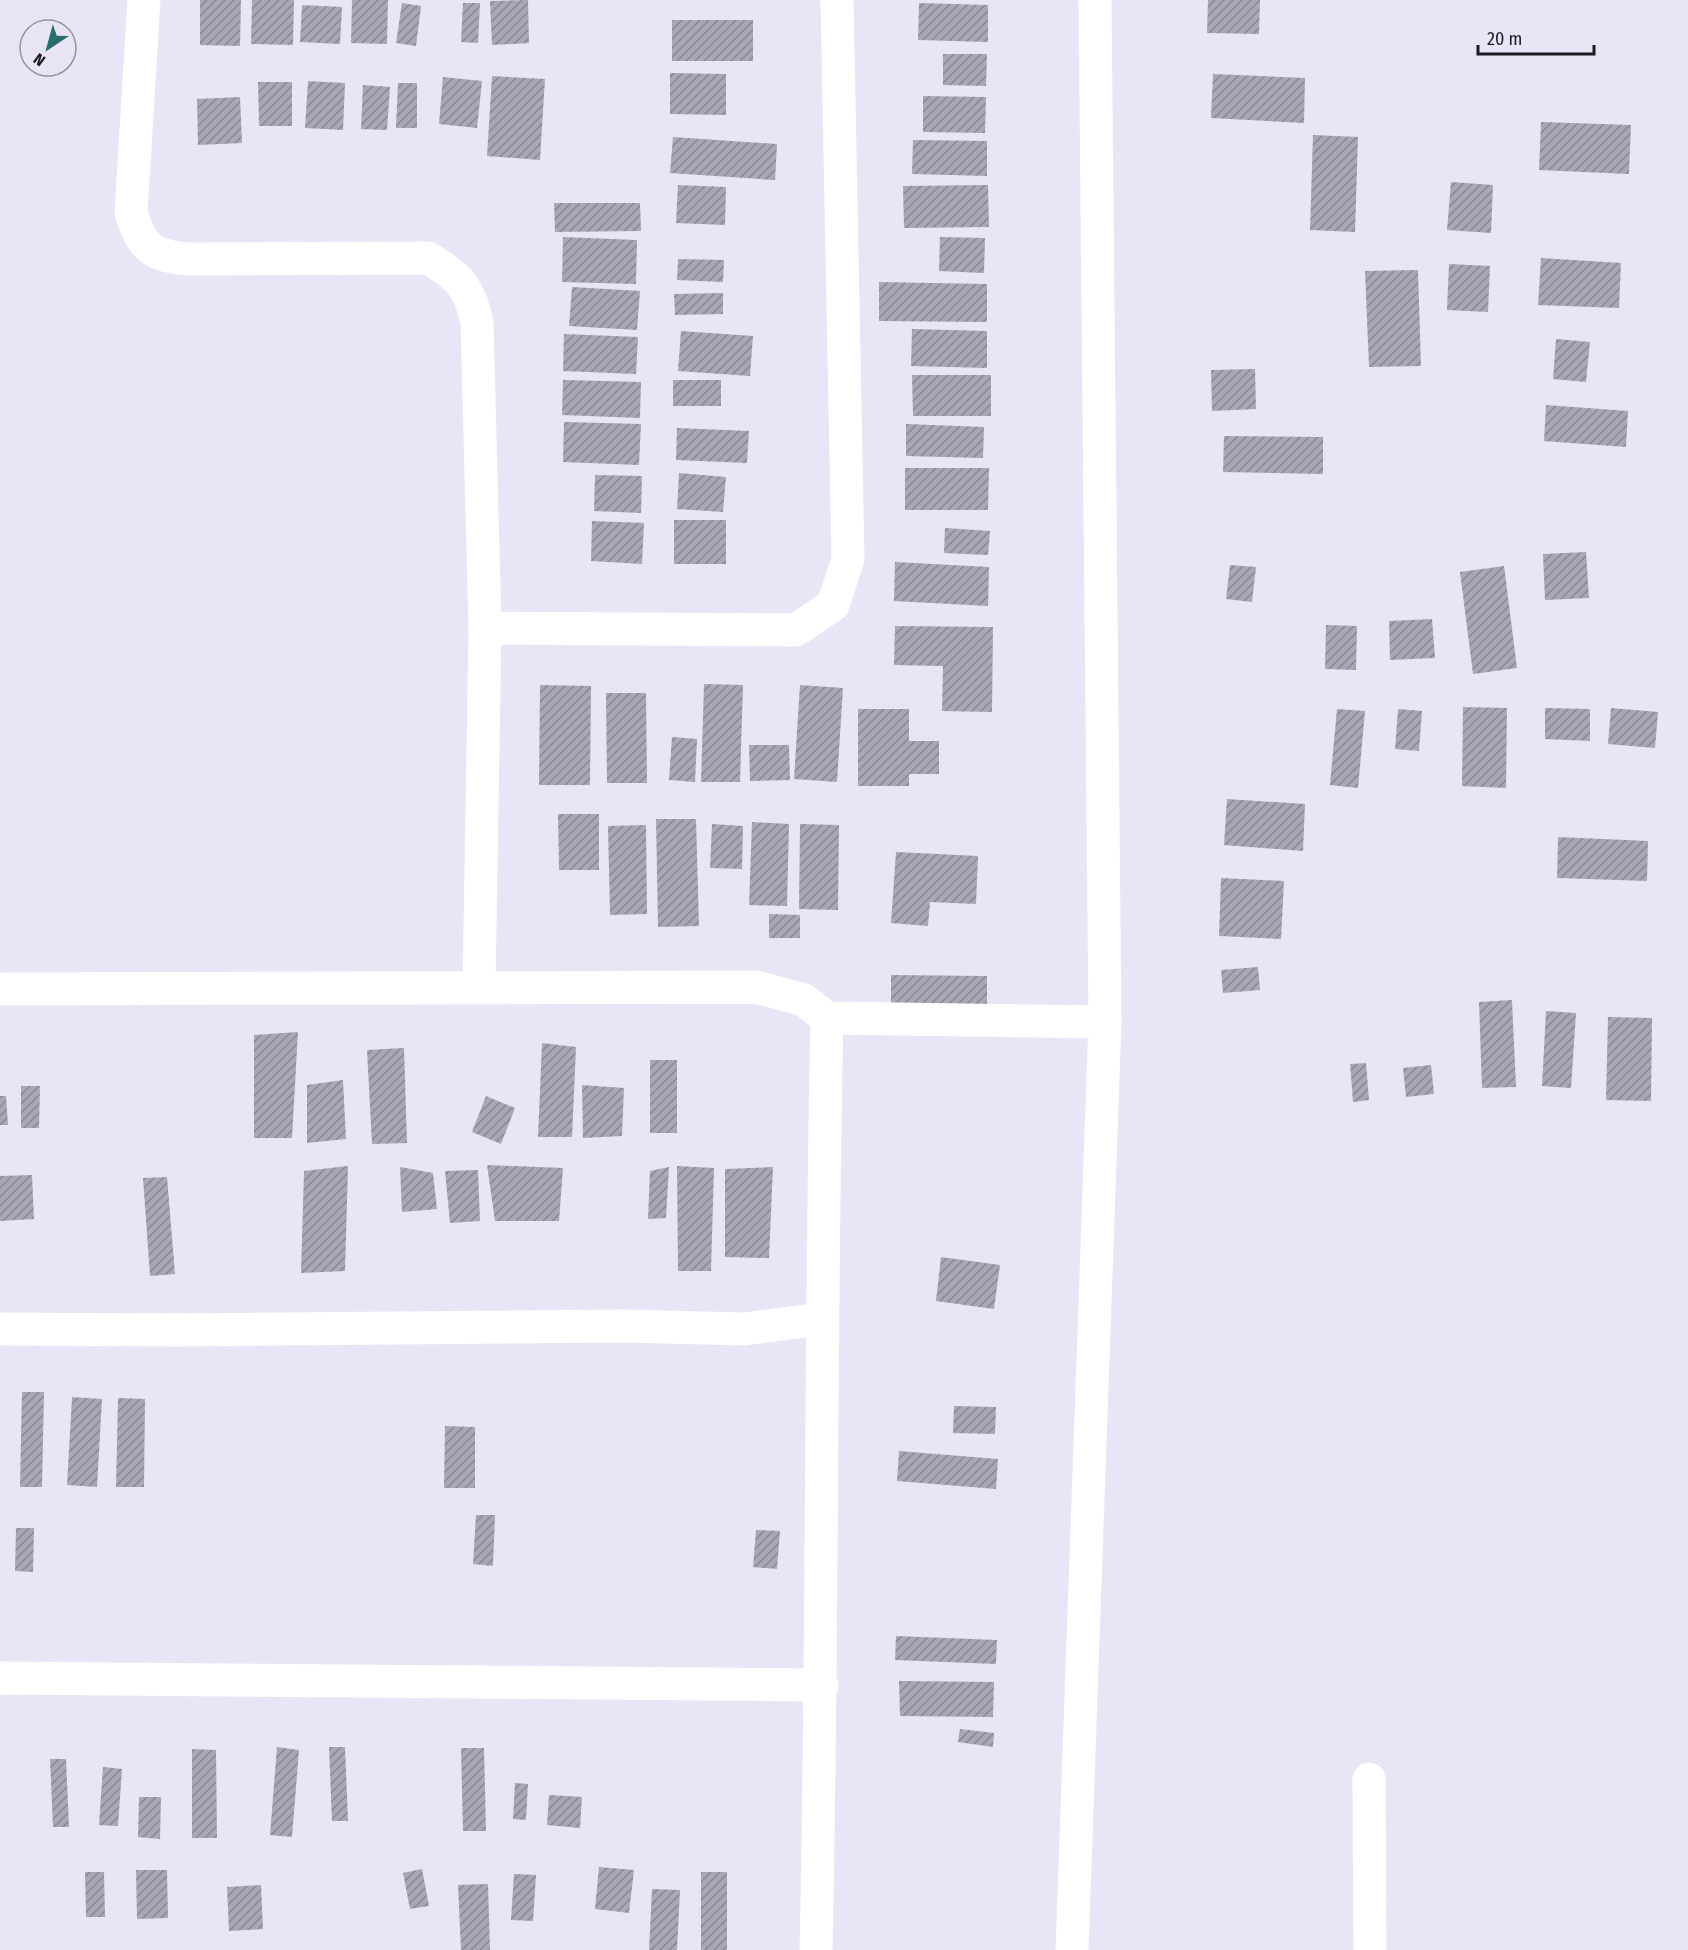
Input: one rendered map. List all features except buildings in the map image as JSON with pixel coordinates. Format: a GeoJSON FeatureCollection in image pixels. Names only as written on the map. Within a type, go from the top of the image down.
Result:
{"type":"FeatureCollection","features":[{"type":"Feature","properties":{"kind":"street"},"geometry":{"type":"LineString","coordinates":[[144,0],[131,213],[141,240],[159,256],[187,259],[428,258],[452,271],[471,295],[477,322],[485,628],[479,987]]}},
{"type":"Feature","properties":{"kind":"street"},"geometry":{"type":"LineString","coordinates":[[485,628],[796,630],[833,605],[848,559],[837,0]]}},
{"type":"Feature","properties":{"kind":"street"},"geometry":{"type":"LineString","coordinates":[[1072,1950],[1105,1022],[1095,0]]}},
{"type":"Feature","properties":{"kind":"street"},"geometry":{"type":"LineString","coordinates":[[0,988],[756,987],[804,1000],[827,1018],[1105,1022]]}},
{"type":"Feature","properties":{"kind":"street"},"geometry":{"type":"LineString","coordinates":[[816,1950],[822,1685],[820,1319],[827,1018]]}},
{"type":"Feature","properties":{"kind":"street"},"geometry":{"type":"LineString","coordinates":[[0,1329],[181,1330],[624,1326],[744,1329],[820,1319]]}},
{"type":"Feature","properties":{"kind":"street"},"geometry":{"type":"LineString","coordinates":[[0,1678],[822,1685]]}},
{"type":"Feature","properties":{"kind":"street"},"geometry":{"type":"LineString","coordinates":[[1369,1779],[1370,1950]]}}]}
